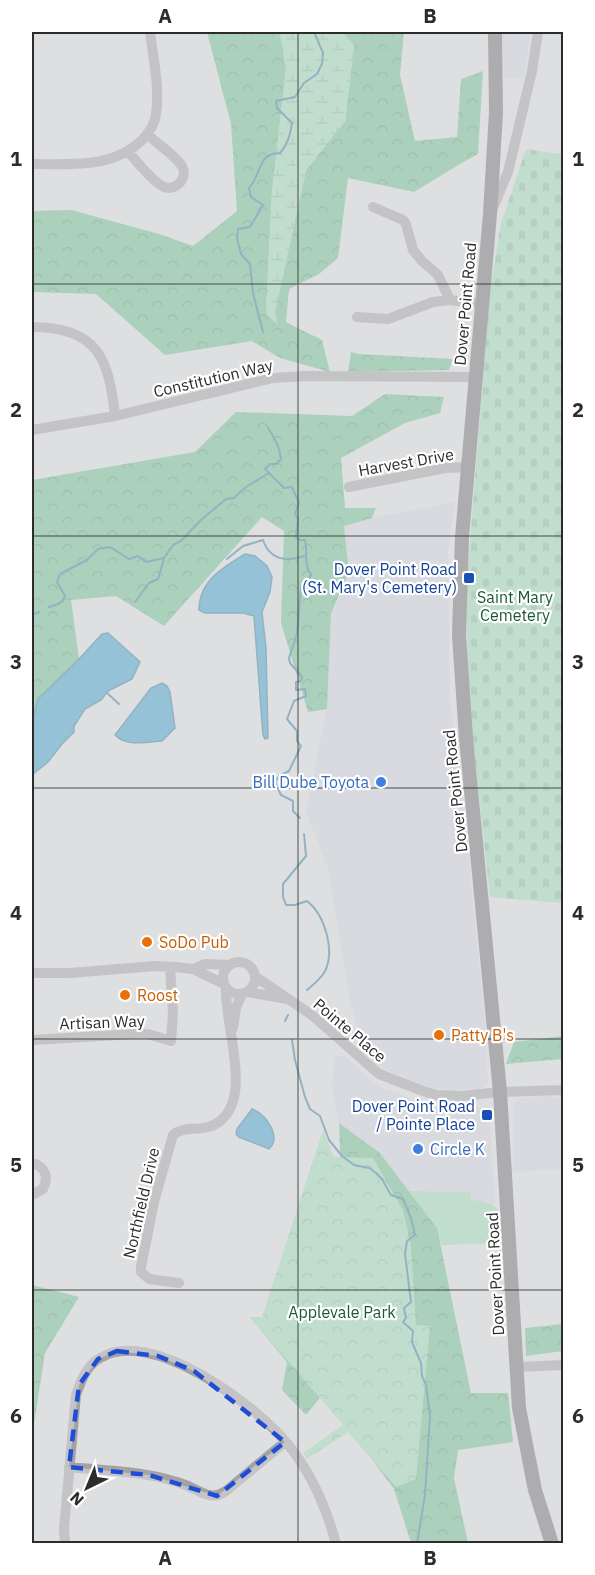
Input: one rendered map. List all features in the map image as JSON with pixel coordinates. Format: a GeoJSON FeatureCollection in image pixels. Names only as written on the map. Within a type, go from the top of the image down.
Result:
{"type":"FeatureCollection","features":[{"type":"Feature","properties":{"kind":"main road","name":"Dover Point Road"},"geometry":{"type":"LineString","coordinates":[[495,32],[496,111],[490,214],[459,583],[460,666],[500,1092],[508,1193],[519,1408],[530,1470],[552,1544]]}},
{"type":"Feature","properties":{"kind":"street"},"geometry":{"type":"LineString","coordinates":[[32,164],[89,163],[110,160],[128,152],[147,134],[154,124],[157,106],[150,32]]}},
{"type":"Feature","properties":{"kind":"street"},"geometry":{"type":"LineString","coordinates":[[490,214],[508,172],[532,71],[538,32]]}},
{"type":"Feature","properties":{"kind":"street"},"geometry":{"type":"LineString","coordinates":[[128,152],[161,186],[171,188],[179,184],[183,175],[182,166],[147,134]]}},
{"type":"Feature","properties":{"kind":"street"},"geometry":{"type":"LineString","coordinates":[[373,207],[403,220],[413,250],[443,282],[450,300]]}},
{"type":"Feature","properties":{"kind":"street"},"geometry":{"type":"LineString","coordinates":[[357,317],[387,319],[433,302],[450,300],[481,304]]}},
{"type":"Feature","properties":{"kind":"street"},"geometry":{"type":"LineString","coordinates":[[32,327],[66,330],[93,347],[100,356],[110,380],[114,416]]}},
{"type":"Feature","properties":{"kind":"street","name":"Constitution Way"},"geometry":{"type":"LineString","coordinates":[[32,430],[114,416],[273,378],[305,376],[476,377]]}},
{"type":"Feature","properties":{"kind":"street","name":"Harvest Drive"},"geometry":{"type":"LineString","coordinates":[[349,487],[445,468],[469,467]]}},
{"type":"Feature","properties":{"kind":"street"},"geometry":{"type":"LineString","coordinates":[[32,973],[70,973],[155,966],[193,969],[225,986],[233,993],[245,993],[254,985],[256,977],[248,964],[239,962],[230,965],[205,964],[193,969]]}},
{"type":"Feature","properties":{"kind":"street"},"geometry":{"type":"LineString","coordinates":[[225,986],[223,975],[230,965]]}},
{"type":"Feature","properties":{"kind":"street","name":"Artisan Way"},"geometry":{"type":"LineString","coordinates":[[32,1040],[142,1034],[171,1041],[174,1023],[170,967]]}},
{"type":"Feature","properties":{"kind":"street","name":"Pointe Place"},"geometry":{"type":"LineString","coordinates":[[256,977],[313,1016],[372,1069],[383,1076],[436,1095],[462,1096],[564,1090]]}},
{"type":"Feature","properties":{"kind":"street","name":"Northfield Drive"},"geometry":{"type":"LineString","coordinates":[[179,1282],[149,1279],[141,1272],[154,1202],[173,1135],[182,1129],[200,1130],[212,1126],[224,1118],[232,1106],[236,1092],[236,1077],[225,986]]}},
{"type":"Feature","properties":{"kind":"street","name":"Pointe Place"},"geometry":{"type":"LineString","coordinates":[[245,993],[287,999]]}},
{"type":"Feature","properties":{"kind":"street","name":"Northfield Drive"},"geometry":{"type":"LineString","coordinates":[[232,1034],[236,1008],[245,993]]}},
{"type":"Feature","properties":{"kind":"street"},"geometry":{"type":"LineString","coordinates":[[32,1163],[44,1170],[46,1179],[43,1189],[32,1195]]}},
{"type":"Feature","properties":{"kind":"street"},"geometry":{"type":"LineString","coordinates":[[65,1544],[64,1529],[74,1405],[79,1385],[84,1375],[98,1359],[117,1351],[158,1356],[194,1371],[231,1393],[250,1408],[285,1442],[317,1490],[325,1507],[336,1544]]}},
{"type":"Feature","properties":{"kind":"street"},"geometry":{"type":"LineString","coordinates":[[516,1367],[564,1365]]}},
{"type":"Feature","properties":{"kind":"street"},"geometry":{"type":"LineString","coordinates":[[69,1467],[148,1475],[188,1486],[206,1495],[217,1496],[285,1442]]}},
{"type":"Feature","properties":{"kind":"highlighted area"},"geometry":{"type":"Polygon","coordinates":[[[117,1351],[158,1356],[194,1371],[285,1442],[217,1496],[149,1475],[69,1467],[79,1385],[98,1359],[117,1351]]]}},
{"type":"Feature","properties":{"kind":"shaded area"},"geometry":{"type":"Polygon","coordinates":[[[502,32],[531,32],[524,79],[504,77],[502,32]]]}},
{"type":"Feature","properties":{"kind":"shaded area"},"geometry":{"type":"Polygon","coordinates":[[[455,502],[448,548],[450,704],[462,789],[485,1025],[488,1085],[479,1089],[451,1090],[430,1088],[384,1069],[368,1054],[360,1038],[350,999],[328,868],[306,812],[327,709],[331,613],[349,572],[344,526],[372,518],[455,502]]]}},
{"type":"Feature","properties":{"kind":"shaded area"},"geometry":{"type":"Polygon","coordinates":[[[335,1056],[345,1056],[369,1079],[385,1089],[430,1106],[460,1110],[478,1107],[489,1114],[495,1205],[489,1201],[471,1200],[471,1192],[409,1191],[380,1153],[339,1123],[332,1086],[335,1056]]]}},
{"type":"Feature","properties":{"kind":"shaded area"},"geometry":{"type":"Polygon","coordinates":[[[548,1096],[563,1099],[563,1165],[560,1169],[513,1172],[513,1103],[523,1098],[548,1096]]]}},
{"type":"Feature","properties":{"kind":"green space"},"geometry":{"type":"Polygon","coordinates":[[[207,32],[280,32],[286,69],[272,192],[266,313],[277,324],[275,312],[306,170],[345,121],[354,45],[342,32],[404,32],[400,75],[415,141],[457,137],[461,79],[483,71],[478,154],[414,192],[348,178],[338,258],[319,274],[289,289],[286,322],[322,340],[330,372],[280,358],[252,341],[165,355],[96,294],[32,292],[32,211],[71,210],[159,234],[193,246],[237,211],[231,124],[207,32]]]}},
{"type":"Feature","properties":{"kind":"green space"},"geometry":{"type":"Polygon","coordinates":[[[280,32],[342,32],[354,45],[345,121],[306,170],[275,312],[278,325],[266,313],[272,192],[286,69],[280,32]]]}},
{"type":"Feature","properties":{"kind":"green space","name":"Saint Mary Cemetery"},"geometry":{"type":"Polygon","coordinates":[[[526,149],[564,155],[563,903],[490,897],[468,694],[466,591],[490,292],[501,224],[526,149]]]}},
{"type":"Feature","properties":{"kind":"green space"},"geometry":{"type":"Polygon","coordinates":[[[351,352],[453,359],[449,370],[348,372],[351,352]]]}},
{"type":"Feature","properties":{"kind":"green space"},"geometry":{"type":"Polygon","coordinates":[[[385,394],[444,397],[440,413],[405,423],[341,458],[345,508],[376,508],[372,518],[344,526],[349,572],[331,613],[327,709],[308,712],[281,623],[284,531],[262,517],[164,626],[116,596],[71,600],[79,659],[38,699],[32,724],[32,480],[195,452],[236,412],[352,416],[385,394]]]}},
{"type":"Feature","properties":{"kind":"green space"},"geometry":{"type":"Polygon","coordinates":[[[563,1036],[563,1059],[506,1064],[514,1042],[563,1036]]]}},
{"type":"Feature","properties":{"kind":"green space"},"geometry":{"type":"Polygon","coordinates":[[[339,1123],[380,1153],[437,1228],[471,1393],[508,1393],[513,1442],[458,1450],[454,1478],[468,1543],[411,1543],[394,1489],[373,1461],[308,1345],[319,1399],[306,1415],[282,1390],[287,1362],[250,1317],[337,1322],[341,1176],[339,1123]]]}},
{"type":"Feature","properties":{"kind":"green space","name":"Applevale Park"},"geometry":{"type":"Polygon","coordinates":[[[323,1130],[334,1157],[373,1158],[403,1210],[411,1246],[416,1325],[430,1326],[416,1479],[396,1487],[348,1432],[307,1459],[303,1453],[343,1425],[250,1317],[262,1317],[323,1130]]]}},
{"type":"Feature","properties":{"kind":"green space"},"geometry":{"type":"Polygon","coordinates":[[[409,1191],[471,1192],[471,1200],[490,1203],[498,1211],[499,1243],[441,1245],[437,1228],[409,1191]]]}},
{"type":"Feature","properties":{"kind":"green space"},"geometry":{"type":"Polygon","coordinates":[[[32,1285],[79,1297],[45,1353],[32,1437],[32,1285]]]}},
{"type":"Feature","properties":{"kind":"green space"},"geometry":{"type":"Polygon","coordinates":[[[563,1324],[563,1351],[526,1356],[525,1328],[563,1324]]]}},
{"type":"Feature","properties":{"kind":"water"},"geometry":{"type":"Polygon","coordinates":[[[245,554],[255,556],[267,566],[272,577],[270,592],[262,612],[266,648],[268,738],[265,739],[254,616],[243,613],[205,613],[199,610],[200,600],[207,583],[220,570],[245,554]]]}},
{"type":"Feature","properties":{"kind":"water"},"geometry":{"type":"Polygon","coordinates":[[[108,633],[140,662],[132,679],[108,691],[101,700],[85,709],[74,726],[74,732],[48,762],[32,775],[32,724],[38,699],[102,634],[108,633]]]}},
{"type":"Feature","properties":{"kind":"water"},"geometry":{"type":"Polygon","coordinates":[[[162,683],[170,692],[175,728],[162,741],[131,742],[115,735],[151,688],[162,683]]]}},
{"type":"Feature","properties":{"kind":"water"},"geometry":{"type":"Polygon","coordinates":[[[252,1109],[271,1126],[274,1138],[269,1149],[236,1134],[237,1129],[252,1109]]]}},
{"type":"Feature","properties":{"kind":"waterway"},"geometry":{"type":"LineString","coordinates":[[263,332],[253,293],[250,264],[241,254],[237,238],[238,229],[250,227],[263,205],[251,197],[249,188],[267,156],[280,153],[289,135],[292,123],[277,108],[276,101],[295,97],[304,83],[317,74],[322,64],[323,53],[314,32]]}},
{"type":"Feature","properties":{"kind":"waterway"},"geometry":{"type":"LineString","coordinates":[[268,428],[277,443],[281,459],[265,469],[284,488],[292,487],[299,503],[295,514],[298,519],[296,537],[299,540],[305,540],[307,566],[311,575],[301,586],[297,634],[289,658],[290,663],[302,677],[301,681],[296,682],[296,690],[305,689],[306,696],[294,701],[287,719],[297,731],[297,741],[301,746],[289,771],[279,776],[275,782],[281,795],[293,801],[293,811],[300,818]]}},
{"type":"Feature","properties":{"kind":"waterway"},"geometry":{"type":"LineString","coordinates":[[49,607],[64,599],[65,596],[57,582],[60,574],[87,560],[98,549],[110,547],[129,559],[138,556],[146,562],[164,558],[173,545],[181,541],[226,499],[234,498],[246,487],[269,473]]}},
{"type":"Feature","properties":{"kind":"waterway"},"geometry":{"type":"LineString","coordinates":[[227,559],[243,546],[263,540],[270,552],[279,558],[291,559],[304,556]]}},
{"type":"Feature","properties":{"kind":"waterway"},"geometry":{"type":"LineString","coordinates":[[135,602],[149,583],[158,579],[164,559]]}},
{"type":"Feature","properties":{"kind":"waterway"},"geometry":{"type":"LineString","coordinates":[[32,615],[39,612]]}},
{"type":"Feature","properties":{"kind":"waterway"},"geometry":{"type":"LineString","coordinates":[[106,692],[119,704]]}},
{"type":"Feature","properties":{"kind":"waterway"},"geometry":{"type":"LineString","coordinates":[[304,834],[306,856],[283,884],[283,897],[286,905],[307,901],[313,907],[323,924],[329,945],[324,973],[307,990]]}},
{"type":"Feature","properties":{"kind":"waterway"},"geometry":{"type":"LineString","coordinates":[[285,1021],[288,1015]]}},
{"type":"Feature","properties":{"kind":"waterway"},"geometry":{"type":"LineString","coordinates":[[292,1040],[305,1097],[310,1109],[320,1116],[329,1140],[342,1156],[354,1165],[369,1168],[376,1173],[391,1195],[403,1199],[411,1218],[415,1235],[407,1241],[405,1254],[411,1302],[404,1308],[406,1318],[403,1322],[413,1331],[412,1342],[421,1363],[430,1416],[425,1495],[417,1544]]}},
{"type":"Feature","properties":{"kind":"place","name":"Dover Point Road (St. Mary's Cemetery)"},"geometry":{"type":"Point","coordinates":[469,578]}},
{"type":"Feature","properties":{"kind":"place","name":"Bill Dube Toyota"},"geometry":{"type":"Point","coordinates":[381,782]}},
{"type":"Feature","properties":{"kind":"place","name":"SoDo Pub"},"geometry":{"type":"Point","coordinates":[147,942]}},
{"type":"Feature","properties":{"kind":"place","name":"Roost"},"geometry":{"type":"Point","coordinates":[125,995]}},
{"type":"Feature","properties":{"kind":"place","name":"Patty B's"},"geometry":{"type":"Point","coordinates":[439,1035]}},
{"type":"Feature","properties":{"kind":"place","name":"Dover Point Road / Pointe Place"},"geometry":{"type":"Point","coordinates":[487,1115]}},
{"type":"Feature","properties":{"kind":"place","name":"Circle K"},"geometry":{"type":"Point","coordinates":[418,1149]}}]}
